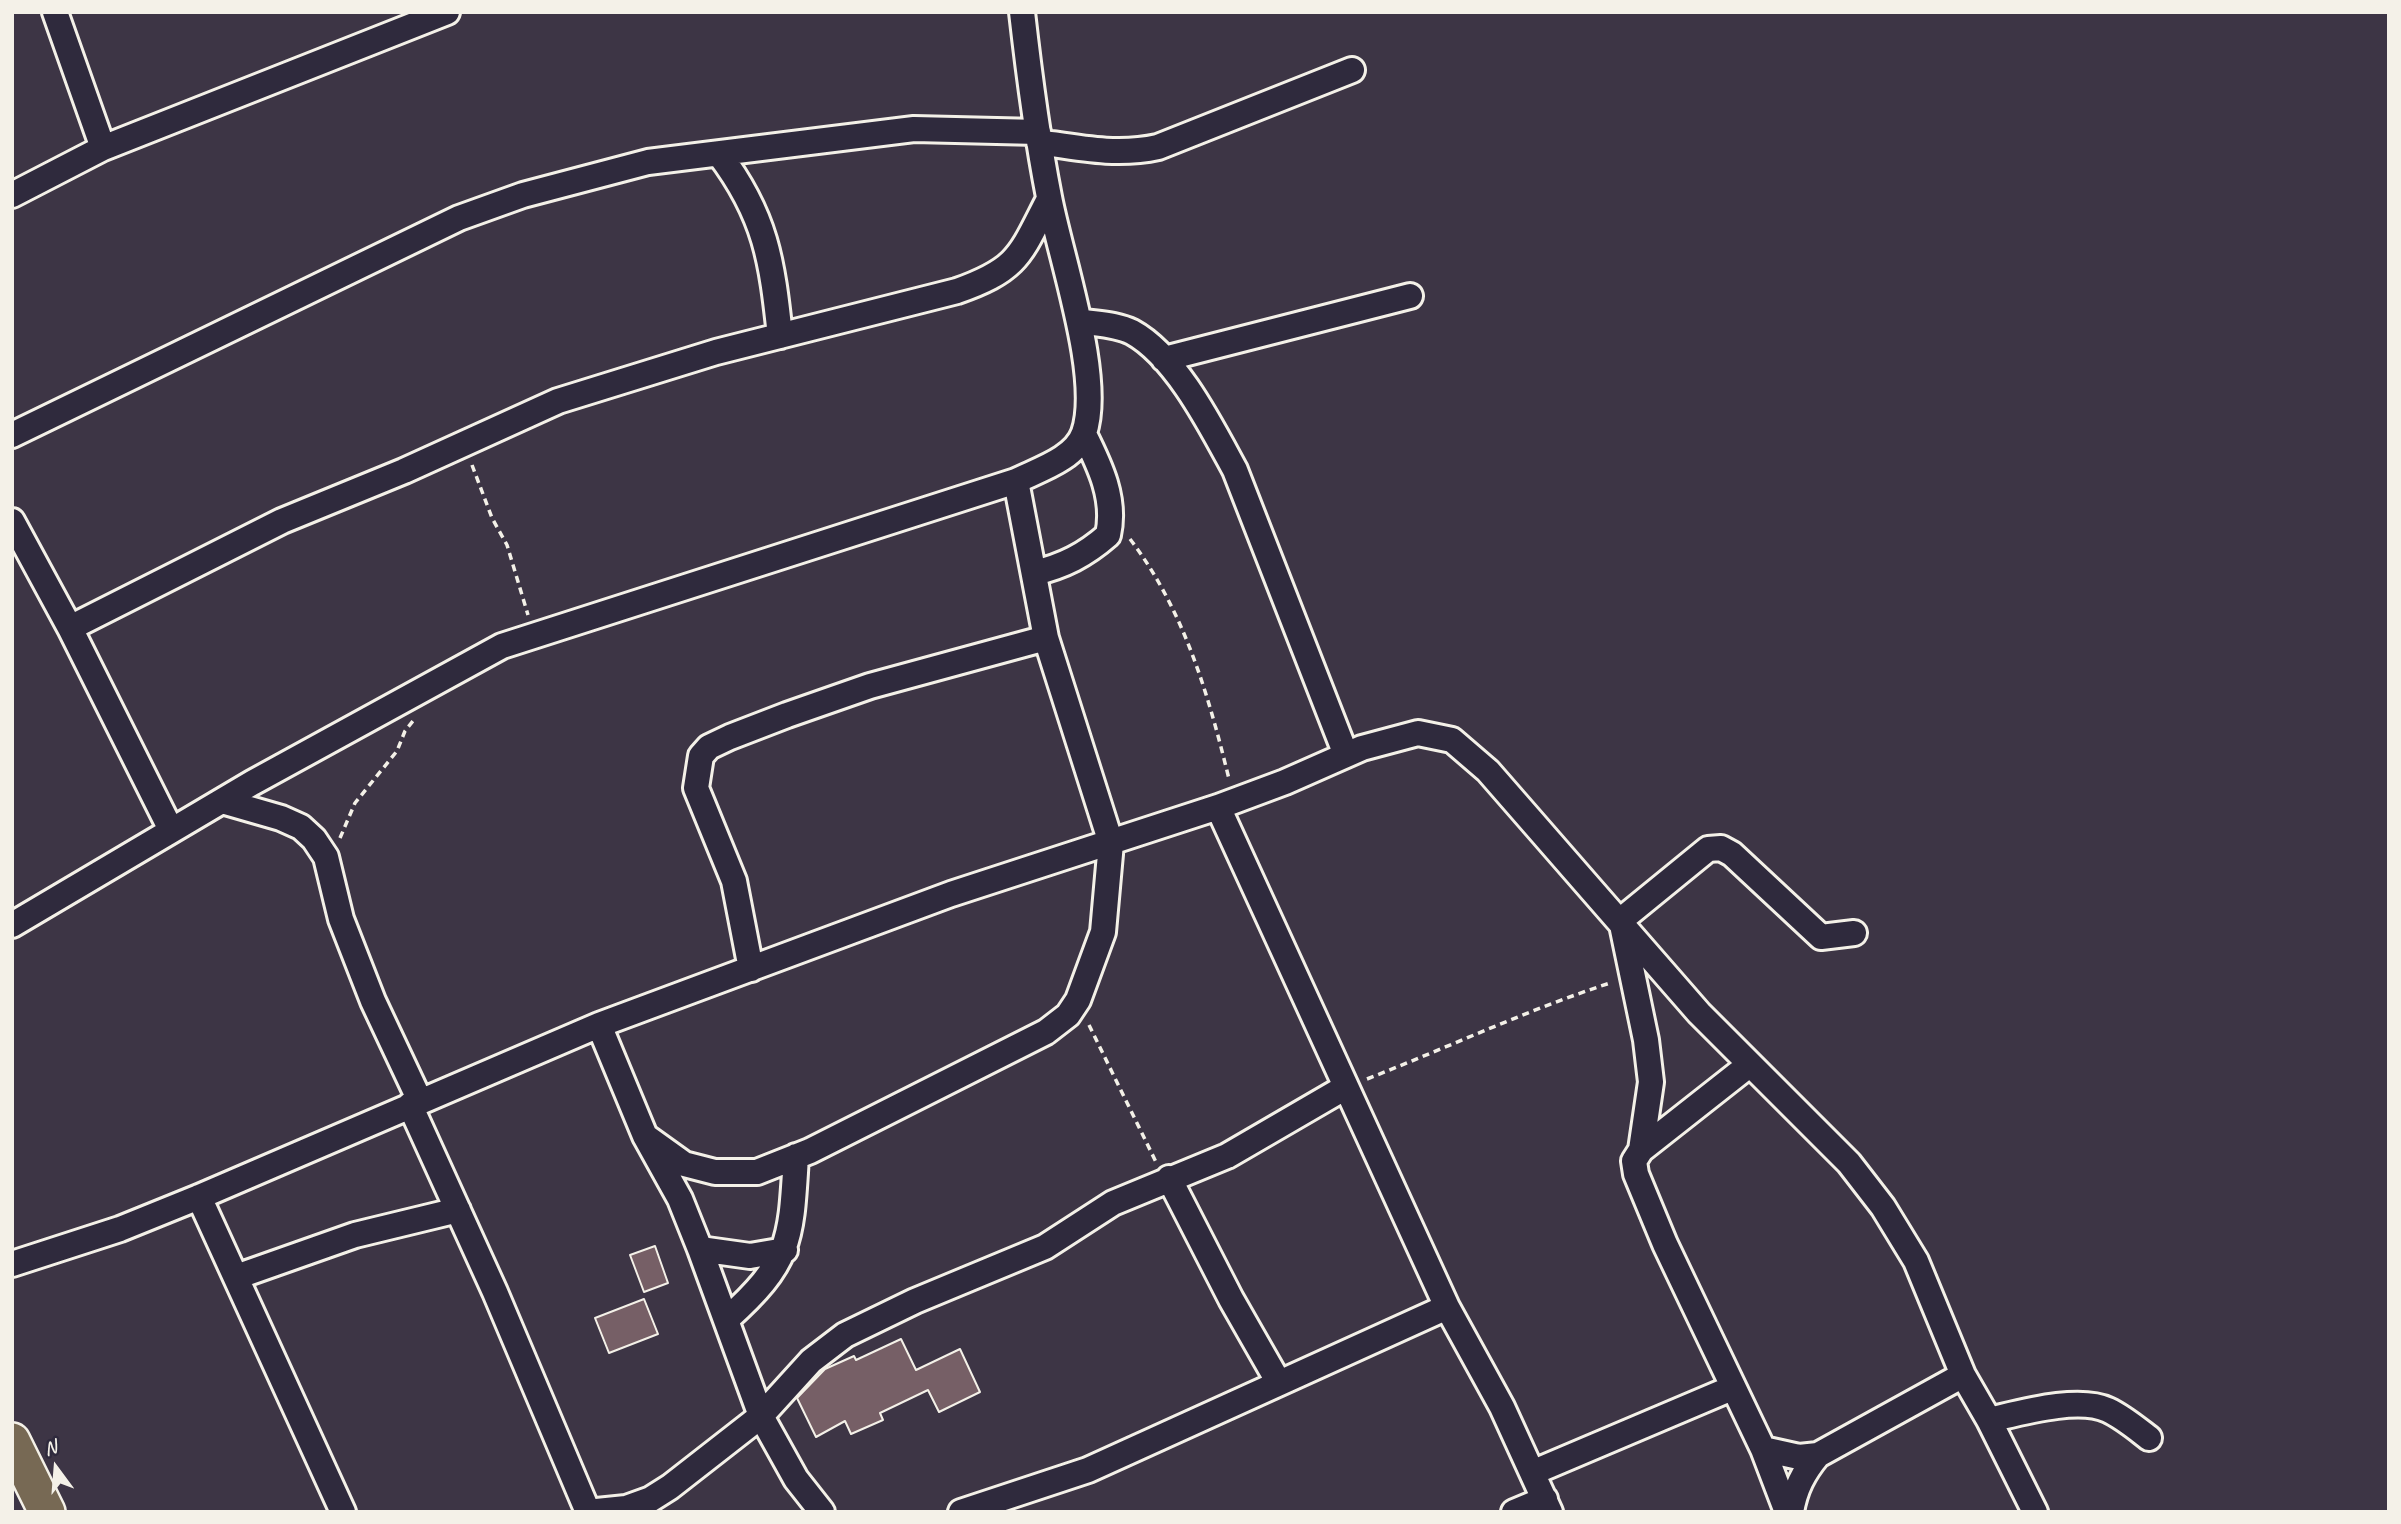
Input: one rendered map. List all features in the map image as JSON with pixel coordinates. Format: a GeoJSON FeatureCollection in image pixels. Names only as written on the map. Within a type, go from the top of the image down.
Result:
{"type":"FeatureCollection","features":[{"type":"Feature","properties":{"kind":"highway"},"geometry":{"type":"LineString","coordinates":[[12,1441],[47,1512]]}},
{"type":"Feature","properties":{"kind":"street"},"geometry":{"type":"LineString","coordinates":[[55,12],[103,148]]}},
{"type":"Feature","properties":{"kind":"street"},"geometry":{"type":"LineString","coordinates":[[12,195],[103,148],[447,12]]}},
{"type":"Feature","properties":{"kind":"street"},"geometry":{"type":"LineString","coordinates":[[12,925],[171,830],[502,646],[1016,481],[1072,451],[1084,434],[1089,398],[1079,321],[1049,199],[1038,137],[1022,12]]}},
{"type":"Feature","properties":{"kind":"street"},"geometry":{"type":"LineString","coordinates":[[12,435],[459,218],[523,194],[648,162],[914,129],[1038,137],[1105,152],[1139,151],[1157,147],[1352,70]]}},
{"type":"Feature","properties":{"kind":"street"},"geometry":{"type":"LineString","coordinates":[[719,154],[744,187],[765,238],[780,336]]}},
{"type":"Feature","properties":{"kind":"street"},"geometry":{"type":"LineString","coordinates":[[70,628],[282,521],[558,401],[638,374],[957,291],[993,278],[1015,261],[1049,199]]}},
{"type":"Feature","properties":{"kind":"street"},"geometry":{"type":"LineString","coordinates":[[1164,359],[1410,296]]}},
{"type":"Feature","properties":{"kind":"street"},"geometry":{"type":"LineString","coordinates":[[1079,321],[1130,331],[1164,359],[1216,436],[1235,470],[1346,755]]}},
{"type":"Feature","properties":{"kind":"street"},"geometry":{"type":"LineString","coordinates":[[1034,573],[1059,568],[1094,547],[1108,535],[1112,514],[1099,464],[1084,434]]}},
{"type":"Feature","properties":{"kind":"street"},"geometry":{"type":"LineString","coordinates":[[645,1136],[684,1164],[715,1172],[757,1172],[796,1156],[1046,1032],[1068,1015],[1078,1000],[1102,932],[1111,843],[1046,638],[1016,481]]}},
{"type":"Feature","properties":{"kind":"street"},"geometry":{"type":"LineString","coordinates":[[12,521],[70,628],[171,830]]}},
{"type":"Feature","properties":{"kind":"street"},"geometry":{"type":"LineString","coordinates":[[751,969],[734,881],[696,788],[701,756],[709,747],[858,690],[1046,638]]}},
{"type":"Feature","properties":{"kind":"street"},"geometry":{"type":"LineString","coordinates":[[12,1264],[120,1229],[199,1197],[600,1025],[951,894],[1226,804],[1346,755],[1418,733],[1452,740],[1489,771],[1699,1013],[1849,1163],[1883,1207],[1916,1261],[1963,1375],[1990,1420],[2035,1512]]}},
{"type":"Feature","properties":{"kind":"street"},"geometry":{"type":"LineString","coordinates":[[222,801],[301,827],[326,858],[341,919],[373,1001],[458,1210],[588,1512],[649,1508],[670,1487],[761,1416],[811,1361],[845,1335],[915,1301],[1045,1247],[1113,1203],[1227,1156],[1344,1088]]}},
{"type":"Feature","properties":{"kind":"street"},"geometry":{"type":"LineString","coordinates":[[1226,804],[1344,1088],[1447,1307],[1534,1472],[1548,1505],[1514,1512]]}},
{"type":"Feature","properties":{"kind":"street"},"geometry":{"type":"LineString","coordinates":[[1621,920],[1708,849],[1721,848],[1732,854],[1821,937],[1854,933]]}},
{"type":"Feature","properties":{"kind":"street"},"geometry":{"type":"LineString","coordinates":[[1621,920],[1651,1082],[1641,1150]]}},
{"type":"Feature","properties":{"kind":"street"},"geometry":{"type":"LineString","coordinates":[[600,1025],[645,1136],[680,1199],[761,1416],[796,1479],[822,1512]]}},
{"type":"Feature","properties":{"kind":"street"},"geometry":{"type":"LineString","coordinates":[[1749,1065],[1641,1150],[1634,1161],[1636,1174],[1732,1388],[1763,1449],[1789,1512]]}},
{"type":"Feature","properties":{"kind":"street"},"geometry":{"type":"LineString","coordinates":[[727,1319],[765,1281],[785,1250],[792,1227],[796,1156]]}},
{"type":"Feature","properties":{"kind":"street"},"geometry":{"type":"LineString","coordinates":[[1161,1182],[1279,1383]]}},
{"type":"Feature","properties":{"kind":"street"},"geometry":{"type":"LineString","coordinates":[[199,1197],[343,1512]]}},
{"type":"Feature","properties":{"kind":"street"},"geometry":{"type":"LineString","coordinates":[[236,1277],[355,1235],[458,1210]]}},
{"type":"Feature","properties":{"kind":"street"},"geometry":{"type":"LineString","coordinates":[[700,1249],[750,1256],[785,1250]]}},
{"type":"Feature","properties":{"kind":"street"},"geometry":{"type":"LineString","coordinates":[[967,1511],[1088,1470],[1447,1307]]}},
{"type":"Feature","properties":{"kind":"street"},"geometry":{"type":"LineString","coordinates":[[1789,1512],[1804,1472],[1818,1455],[1963,1375]]}},
{"type":"Feature","properties":{"kind":"street"},"geometry":{"type":"LineString","coordinates":[[1534,1472],[1732,1388]]}},
{"type":"Feature","properties":{"kind":"street"},"geometry":{"type":"LineString","coordinates":[[1990,1420],[2036,1410],[2085,1405],[2106,1409],[2149,1438]]}},
{"type":"Feature","properties":{"kind":"street"},"geometry":{"type":"LineString","coordinates":[[1763,1449],[1798,1457],[1818,1455]]}},
{"type":"Feature","properties":{"kind":"path"},"geometry":{"type":"LineString","coordinates":[[465,443],[492,518],[507,545],[516,582],[536,634]]}},
{"type":"Feature","properties":{"kind":"path"},"geometry":{"type":"LineString","coordinates":[[1112,514],[1151,565],[1179,616],[1210,700],[1226,804]]}},
{"type":"Feature","properties":{"kind":"path"},"geometry":{"type":"LineString","coordinates":[[329,872],[355,803],[397,751],[405,731],[419,714],[419,690]]}},
{"type":"Feature","properties":{"kind":"path"},"geometry":{"type":"LineString","coordinates":[[1344,1088],[1515,1016],[1632,975]]}},
{"type":"Feature","properties":{"kind":"path"},"geometry":{"type":"LineString","coordinates":[[1078,1000],[1105,1062],[1155,1157],[1161,1182]]}},
{"type":"Feature","properties":{"kind":"building"},"geometry":{"type":"Polygon","coordinates":[[[655,1246],[668,1283],[644,1292],[630,1255],[655,1246]]]}},
{"type":"Feature","properties":{"kind":"building"},"geometry":{"type":"Polygon","coordinates":[[[644,1299],[658,1334],[609,1353],[595,1318],[644,1299]]]}},
{"type":"Feature","properties":{"kind":"building"},"geometry":{"type":"Polygon","coordinates":[[[901,1339],[916,1370],[960,1349],[980,1392],[939,1412],[928,1390],[880,1413],[883,1420],[851,1434],[845,1421],[816,1437],[797,1398],[825,1369],[854,1356],[856,1360],[901,1339]]]}}]}
